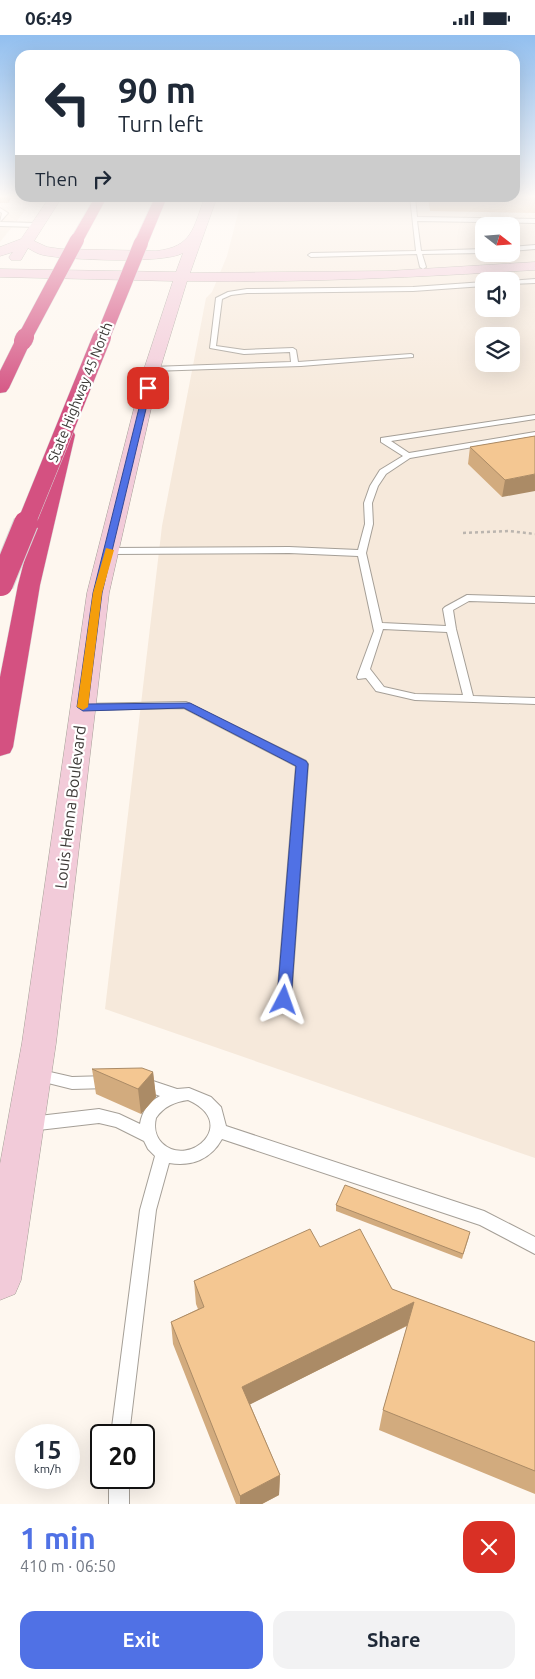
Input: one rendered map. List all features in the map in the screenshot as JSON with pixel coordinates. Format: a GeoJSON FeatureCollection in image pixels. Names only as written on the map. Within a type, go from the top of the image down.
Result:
{"type":"FeatureCollection","features":[{"type":"Feature","properties":{"kind":"highway"},"geometry":{"type":"LineString","coordinates":[[0,388],[63,266]]}},
{"type":"Feature","properties":{"kind":"highway","name":"State Highway 45 North"},"geometry":{"type":"LineString","coordinates":[[0,585],[132,266]]}},
{"type":"Feature","properties":{"kind":"highway"},"geometry":{"type":"LineString","coordinates":[[0,373],[23,341]]}},
{"type":"Feature","properties":{"kind":"highway"},"geometry":{"type":"LineString","coordinates":[[0,747],[29,585],[72,409]]}},
{"type":"Feature","properties":{"kind":"main road","name":"Louis Henna Boulevard"},"geometry":{"type":"LineString","coordinates":[[0,1281],[34,1074],[98,593],[152,369],[162,298],[183,272],[185,266]]}},
{"type":"Feature","properties":{"kind":"main road"},"geometry":{"type":"LineString","coordinates":[[183,272],[311,266]]}},
{"type":"Feature","properties":{"kind":"main road"},"geometry":{"type":"LineString","coordinates":[[388,275],[417,271],[418,266]]}},
{"type":"Feature","properties":{"kind":"main road"},"geometry":{"type":"LineString","coordinates":[[4,270],[249,271],[388,275],[535,266]]}},
{"type":"Feature","properties":{"kind":"main road"},"geometry":{"type":"LineString","coordinates":[[14,287],[47,283],[131,285],[162,298],[193,291],[249,271],[283,267]]}},
{"type":"Feature","properties":{"kind":"lane"},"geometry":{"type":"LineString","coordinates":[[520,282],[535,281]]}},
{"type":"Feature","properties":{"kind":"lane"},"geometry":{"type":"LineString","coordinates":[[295,364],[293,350],[244,352],[212,347],[219,298],[230,293],[247,291],[406,289],[475,285]]}},
{"type":"Feature","properties":{"kind":"lane"},"geometry":{"type":"LineString","coordinates":[[152,369],[295,364],[411,356]]}},
{"type":"Feature","properties":{"kind":"lane"},"geometry":{"type":"LineString","coordinates":[[408,456],[384,440],[535,417]]}},
{"type":"Feature","properties":{"kind":"lane"},"geometry":{"type":"LineString","coordinates":[[535,434],[408,456],[383,472],[374,486],[368,503],[369,524],[362,553],[379,631],[364,674],[380,689],[415,697],[535,701]]}},
{"type":"Feature","properties":{"kind":"lane"},"geometry":{"type":"LineString","coordinates":[[109,551],[289,550],[362,553]]}},
{"type":"Feature","properties":{"kind":"lane"},"geometry":{"type":"LineString","coordinates":[[469,700],[451,629],[448,609],[467,599],[535,600]]}},
{"type":"Feature","properties":{"kind":"lane"},"geometry":{"type":"LineString","coordinates":[[378,626],[451,629]]}},
{"type":"Feature","properties":{"kind":"lane"},"geometry":{"type":"LineString","coordinates":[[83,707],[186,705],[302,764],[284,1000]]}},
{"type":"Feature","properties":{"kind":"lane"},"geometry":{"type":"LineString","coordinates":[[34,1074],[72,1083],[133,1081],[175,1095]]}},
{"type":"Feature","properties":{"kind":"lane"},"geometry":{"type":"LineString","coordinates":[[189,1094],[203,1097],[214,1106],[219,1117],[219,1131],[214,1142],[203,1151],[191,1157],[177,1158],[164,1153],[154,1146],[148,1136],[147,1123],[152,1111],[162,1101],[175,1095],[189,1094]]}},
{"type":"Feature","properties":{"kind":"lane"},"geometry":{"type":"LineString","coordinates":[[26,1125],[99,1116],[119,1121],[148,1136]]}},
{"type":"Feature","properties":{"kind":"lane"},"geometry":{"type":"LineString","coordinates":[[219,1131],[484,1219],[535,1246]]}},
{"type":"Feature","properties":{"kind":"lane"},"geometry":{"type":"LineString","coordinates":[[121,1424],[148,1210],[164,1153]]}},
{"type":"Feature","properties":{"kind":"lane"},"geometry":{"type":"LineString","coordinates":[[119,1489],[119,1504]]}},
{"type":"Feature","properties":{"kind":"path"},"geometry":{"type":"LineString","coordinates":[[463,533],[509,531],[535,534]]}},
{"type":"Feature","properties":{"kind":"shaded area"},"geometry":{"type":"Polygon","coordinates":[[[223,266],[535,266],[535,1158],[105,1009],[162,526],[206,298],[212,292],[223,266]]]}},
{"type":"Feature","properties":{"kind":"building"},"geometry":{"type":"Polygon","coordinates":[[[535,436],[535,474],[505,480],[470,447],[535,436]]]}},
{"type":"Feature","properties":{"kind":"building"},"geometry":{"type":"Polygon","coordinates":[[[142,1068],[153,1072],[138,1089],[92,1069],[142,1068]]]}},
{"type":"Feature","properties":{"kind":"building"},"geometry":{"type":"Polygon","coordinates":[[[345,1185],[470,1232],[463,1254],[336,1205],[345,1185]]]}},
{"type":"Feature","properties":{"kind":"building"},"geometry":{"type":"Polygon","coordinates":[[[310,1229],[320,1247],[360,1229],[392,1289],[535,1342],[535,1471],[383,1410],[414,1302],[242,1387],[280,1475],[240,1496],[171,1322],[204,1307],[194,1281],[310,1229]]]}},
{"type":"Feature","properties":{"kind":"slow traffic"},"geometry":{"type":"LineString","coordinates":[[83,707],[98,593],[109,550]]}},
{"type":"Feature","properties":{"kind":"route"},"geometry":{"type":"LineString","coordinates":[[148,388],[98,593],[83,707],[186,705],[302,764],[284,1000]]}}]}
